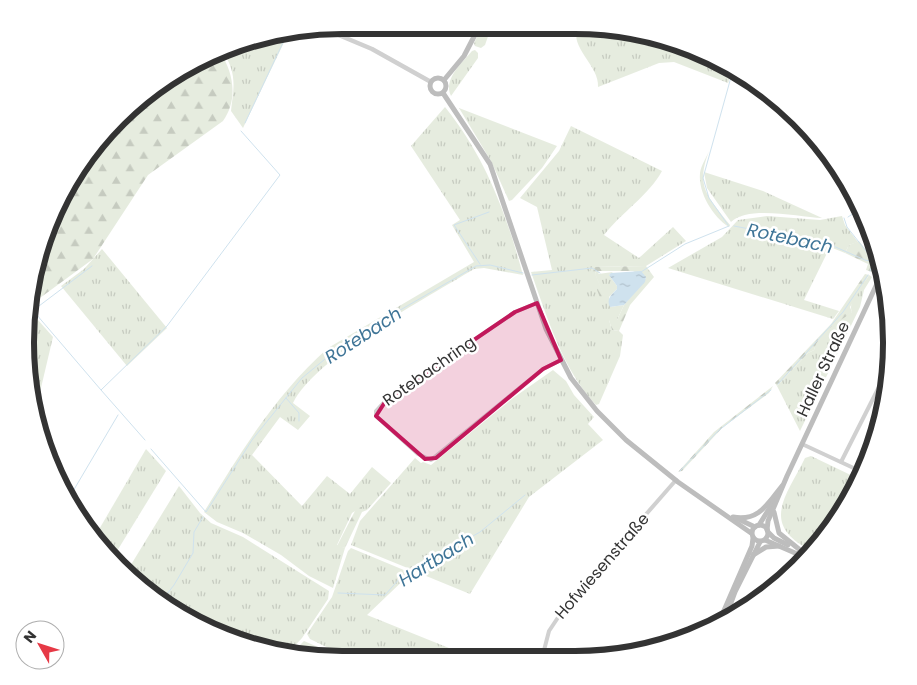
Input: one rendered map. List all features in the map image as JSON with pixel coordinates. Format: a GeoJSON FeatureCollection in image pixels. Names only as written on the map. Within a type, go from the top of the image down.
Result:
{"type":"FeatureCollection","features":[{"type":"Feature","properties":{"kind":"main road"},"geometry":{"type":"LineString","coordinates":[[444,80],[464,56],[475,34]]}},
{"type":"Feature","properties":{"kind":"main road"},"geometry":{"type":"LineString","coordinates":[[443,93],[433,92],[430,87],[431,82],[436,78],[444,80]]}},
{"type":"Feature","properties":{"kind":"main road"},"geometry":{"type":"LineString","coordinates":[[443,93],[447,87],[444,80]]}},
{"type":"Feature","properties":{"kind":"main road"},"geometry":{"type":"LineString","coordinates":[[443,93],[490,164],[500,187],[537,303],[561,360],[579,389],[608,423],[634,447],[676,480],[762,541],[801,553]]}},
{"type":"Feature","properties":{"kind":"main road","name":"Haller Straße"},"geometry":{"type":"LineString","coordinates":[[752,535],[787,476],[877,283]]}},
{"type":"Feature","properties":{"kind":"main road","name":"Haller Straße"},"geometry":{"type":"LineString","coordinates":[[762,541],[787,476]]}},
{"type":"Feature","properties":{"kind":"main road"},"geometry":{"type":"LineString","coordinates":[[733,517],[744,518],[760,513],[782,486]]}},
{"type":"Feature","properties":{"kind":"main road"},"geometry":{"type":"LineString","coordinates":[[775,506],[775,521],[779,533],[801,552]]}},
{"type":"Feature","properties":{"kind":"main road"},"geometry":{"type":"LineString","coordinates":[[717,510],[767,531],[774,538],[801,552]]}},
{"type":"Feature","properties":{"kind":"main road"},"geometry":{"type":"LineString","coordinates":[[723,613],[752,546],[752,535]]}},
{"type":"Feature","properties":{"kind":"main road"},"geometry":{"type":"LineString","coordinates":[[729,610],[751,557],[762,541]]}},
{"type":"Feature","properties":{"kind":"main road"},"geometry":{"type":"LineString","coordinates":[[751,557],[766,547],[784,547]]}},
{"type":"Feature","properties":{"kind":"street"},"geometry":{"type":"LineString","coordinates":[[336,34],[372,50],[431,82]]}},
{"type":"Feature","properties":{"kind":"street","name":"Rotebachring"},"geometry":{"type":"LineString","coordinates":[[537,303],[508,316],[387,399],[376,411],[376,416],[418,454],[431,460],[482,421],[543,369],[561,360]]}},
{"type":"Feature","properties":{"kind":"street"},"geometry":{"type":"LineString","coordinates":[[841,462],[881,383]]}},
{"type":"Feature","properties":{"kind":"street"},"geometry":{"type":"LineString","coordinates":[[802,444],[856,470]]}},
{"type":"Feature","properties":{"kind":"street","name":"Hofwiesenstraße"},"geometry":{"type":"LineString","coordinates":[[544,651],[550,630],[565,607],[676,480]]}},
{"type":"Feature","properties":{"kind":"highlighted area"},"geometry":{"type":"Polygon","coordinates":[[[537,303],[561,360],[543,369],[436,458],[425,459],[376,416],[387,399],[515,312],[537,303]]]}},
{"type":"Feature","properties":{"kind":"green space"},"geometry":{"type":"Polygon","coordinates":[[[478,34],[489,34],[485,45],[481,48],[475,46],[474,43],[478,34]]]}},
{"type":"Feature","properties":{"kind":"green space"},"geometry":{"type":"Polygon","coordinates":[[[576,34],[595,34],[654,44],[693,57],[730,76],[728,83],[674,62],[659,63],[598,87],[594,72],[577,41],[576,34]]]}},
{"type":"Feature","properties":{"kind":"green space"},"geometry":{"type":"Polygon","coordinates":[[[286,39],[243,128],[231,111],[233,80],[231,67],[226,56],[243,50],[286,39]]]}},
{"type":"Feature","properties":{"kind":"green space"},"geometry":{"type":"Polygon","coordinates":[[[475,50],[478,53],[478,58],[451,96],[449,90],[451,77],[463,61],[475,50]]]}},
{"type":"Feature","properties":{"kind":"green space"},"geometry":{"type":"Polygon","coordinates":[[[223,57],[231,78],[232,95],[228,113],[223,121],[148,175],[93,259],[36,301],[44,263],[57,224],[75,188],[110,139],[139,110],[171,86],[223,57]]]}},
{"type":"Feature","properties":{"kind":"green space"},"geometry":{"type":"Polygon","coordinates":[[[445,107],[472,146],[493,187],[502,208],[523,275],[484,268],[474,269],[375,329],[348,348],[305,385],[293,403],[310,416],[298,430],[280,417],[252,455],[302,506],[327,476],[350,494],[372,467],[391,483],[367,510],[362,512],[362,507],[352,513],[337,545],[345,548],[333,588],[309,576],[281,555],[243,533],[217,522],[204,512],[245,446],[275,405],[309,366],[328,348],[474,262],[452,225],[460,220],[411,146],[445,107]]]}},
{"type":"Feature","properties":{"kind":"green space"},"geometry":{"type":"Polygon","coordinates":[[[459,108],[557,146],[542,168],[512,200],[509,201],[491,161],[459,108]]]}},
{"type":"Feature","properties":{"kind":"green space"},"geometry":{"type":"Polygon","coordinates":[[[571,126],[662,171],[650,188],[604,235],[639,258],[673,227],[686,241],[646,266],[592,267],[606,301],[595,274],[596,271],[600,272],[598,274],[613,272],[609,275],[617,289],[609,297],[610,307],[624,305],[617,320],[609,320],[612,330],[619,331],[623,335],[620,356],[599,404],[596,405],[574,376],[557,342],[543,307],[531,272],[552,270],[537,207],[520,198],[559,151],[571,126]]]}},
{"type":"Feature","properties":{"kind":"green space"},"geometry":{"type":"Polygon","coordinates":[[[709,151],[703,174],[706,191],[715,207],[730,225],[729,227],[712,211],[701,188],[700,173],[709,151]]]}},
{"type":"Feature","properties":{"kind":"green space"},"geometry":{"type":"Polygon","coordinates":[[[704,172],[763,191],[822,218],[761,213],[739,217],[731,222],[707,188],[704,172]]]}},
{"type":"Feature","properties":{"kind":"green space"},"geometry":{"type":"Polygon","coordinates":[[[767,216],[820,220],[842,216],[845,225],[858,242],[849,245],[845,253],[830,247],[804,300],[839,311],[833,319],[668,268],[722,237],[738,220],[767,216]]]}},
{"type":"Feature","properties":{"kind":"green space"},"geometry":{"type":"Polygon","coordinates":[[[859,241],[870,255],[875,273],[866,270],[868,264],[845,253],[849,245],[859,241]]]}},
{"type":"Feature","properties":{"kind":"green space"},"geometry":{"type":"Polygon","coordinates":[[[102,249],[167,328],[127,366],[61,286],[84,269],[102,249]]]}},
{"type":"Feature","properties":{"kind":"green space"},"geometry":{"type":"Polygon","coordinates":[[[646,266],[654,277],[630,305],[619,331],[612,330],[609,320],[617,320],[624,305],[646,278],[633,271],[596,271],[595,274],[606,301],[603,305],[590,272],[592,267],[646,266]]]}},
{"type":"Feature","properties":{"kind":"green space"},"geometry":{"type":"Polygon","coordinates":[[[865,274],[869,275],[850,307],[852,312],[825,333],[814,350],[808,353],[777,386],[775,383],[831,324],[865,274]]]}},
{"type":"Feature","properties":{"kind":"green space"},"geometry":{"type":"Polygon","coordinates":[[[869,275],[872,277],[864,290],[860,307],[800,431],[777,386],[808,353],[814,350],[824,333],[852,312],[851,307],[854,298],[869,275]]]}},
{"type":"Feature","properties":{"kind":"green space"},"geometry":{"type":"Polygon","coordinates":[[[35,316],[53,337],[39,397],[34,363],[35,316]]]}},
{"type":"Feature","properties":{"kind":"green space"},"geometry":{"type":"Polygon","coordinates":[[[553,370],[566,381],[574,395],[594,417],[588,424],[603,440],[529,497],[470,594],[414,571],[429,562],[428,559],[410,569],[351,545],[360,521],[415,458],[421,463],[431,465],[513,398],[553,370]]]}},
{"type":"Feature","properties":{"kind":"green space"},"geometry":{"type":"Polygon","coordinates":[[[773,386],[769,393],[723,427],[682,471],[678,472],[714,432],[773,386]]]}},
{"type":"Feature","properties":{"kind":"green space"},"geometry":{"type":"Polygon","coordinates":[[[146,449],[166,471],[116,553],[98,531],[146,449]]]}},
{"type":"Feature","properties":{"kind":"green space"},"geometry":{"type":"Polygon","coordinates":[[[811,456],[853,476],[831,514],[806,547],[793,539],[785,529],[781,519],[785,496],[805,458],[811,456]]]}},
{"type":"Feature","properties":{"kind":"green space"},"geometry":{"type":"Polygon","coordinates":[[[179,486],[200,513],[211,523],[243,537],[329,591],[328,599],[302,638],[293,647],[263,641],[224,628],[171,599],[130,567],[179,486]]]}},
{"type":"Feature","properties":{"kind":"green space"},"geometry":{"type":"Polygon","coordinates":[[[357,507],[362,507],[362,512],[345,548],[337,546],[357,507]]]}},
{"type":"Feature","properties":{"kind":"green space"},"geometry":{"type":"Polygon","coordinates":[[[351,548],[411,573],[367,615],[449,648],[448,651],[335,651],[310,639],[307,634],[332,597],[348,551],[351,548]]]}},
{"type":"Feature","properties":{"kind":"green space"},"geometry":{"type":"Polygon","coordinates":[[[304,641],[327,651],[322,651],[297,648],[304,641]]]}},
{"type":"Feature","properties":{"kind":"water"},"geometry":{"type":"Polygon","coordinates":[[[641,271],[646,277],[645,282],[624,305],[610,307],[609,299],[617,289],[617,286],[609,275],[611,273],[641,271]]]}},
{"type":"Feature","properties":{"kind":"waterway"},"geometry":{"type":"LineString","coordinates":[[245,123],[284,40]]}},
{"type":"Feature","properties":{"kind":"waterway"},"geometry":{"type":"LineString","coordinates":[[728,225],[709,198],[703,178],[731,76]]}},
{"type":"Feature","properties":{"kind":"waterway"},"geometry":{"type":"LineString","coordinates":[[145,440],[101,390],[167,326],[280,175],[241,131]]}},
{"type":"Feature","properties":{"kind":"waterway"},"geometry":{"type":"LineString","coordinates":[[480,264],[454,225],[489,212]]}},
{"type":"Feature","properties":{"kind":"waterway"},"geometry":{"type":"LineString","coordinates":[[848,217],[854,213]]}},
{"type":"Feature","properties":{"kind":"waterway"},"geometry":{"type":"LineString","coordinates":[[844,218],[847,227],[871,258]]}},
{"type":"Feature","properties":{"kind":"waterway","name":"Rotebach"},"geometry":{"type":"LineString","coordinates":[[641,272],[685,244],[729,226]]}},
{"type":"Feature","properties":{"kind":"waterway","name":"Rotebach"},"geometry":{"type":"LineString","coordinates":[[734,226],[831,245],[873,262]]}},
{"type":"Feature","properties":{"kind":"waterway"},"geometry":{"type":"LineString","coordinates":[[870,271],[873,264]]}},
{"type":"Feature","properties":{"kind":"waterway","name":"Rotebach"},"geometry":{"type":"LineString","coordinates":[[151,449],[206,512],[252,440],[302,378],[347,341],[476,266],[490,265],[523,273]]}},
{"type":"Feature","properties":{"kind":"waterway"},"geometry":{"type":"LineString","coordinates":[[35,309],[92,266]]}},
{"type":"Feature","properties":{"kind":"waterway","name":"Rotebach"},"geometry":{"type":"LineString","coordinates":[[532,275],[592,268],[600,273]]}},
{"type":"Feature","properties":{"kind":"waterway"},"geometry":{"type":"LineString","coordinates":[[778,384],[843,312],[868,275]]}},
{"type":"Feature","properties":{"kind":"waterway"},"geometry":{"type":"LineString","coordinates":[[35,310],[36,314],[101,390]]}},
{"type":"Feature","properties":{"kind":"waterway"},"geometry":{"type":"LineString","coordinates":[[680,471],[718,431],[771,390]]}},
{"type":"Feature","properties":{"kind":"waterway"},"geometry":{"type":"LineString","coordinates":[[286,398],[299,413],[299,421]]}},
{"type":"Feature","properties":{"kind":"waterway"},"geometry":{"type":"LineString","coordinates":[[73,492],[118,415]]}},
{"type":"Feature","properties":{"kind":"waterway","name":"Hartbach"},"geometry":{"type":"LineString","coordinates":[[338,593],[385,595],[401,577],[480,532],[525,495]]}},
{"type":"Feature","properties":{"kind":"waterway","name":"Rotebach"},"geometry":{"type":"LineString","coordinates":[[166,595],[193,553],[194,532],[203,517]]}}]}
